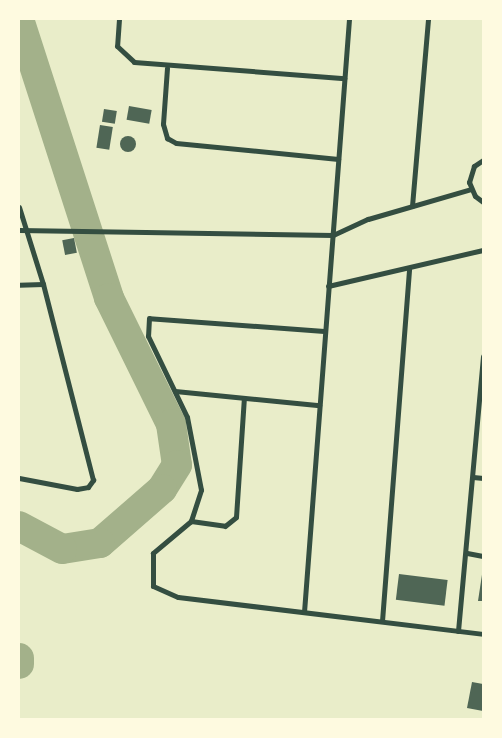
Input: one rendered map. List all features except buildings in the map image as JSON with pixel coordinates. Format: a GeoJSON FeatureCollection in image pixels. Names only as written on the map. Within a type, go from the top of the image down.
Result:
{"type":"FeatureCollection","features":[{"type":"Feature","properties":{"kind":"street"},"geometry":{"type":"LineString","coordinates":[[119,19],[118,46],[125,58],[167,68],[344,78]]}},
{"type":"Feature","properties":{"kind":"street"},"geometry":{"type":"LineString","coordinates":[[304,612],[349,19]]}},
{"type":"Feature","properties":{"kind":"street"},"geometry":{"type":"LineString","coordinates":[[412,206],[428,19]]}},
{"type":"Feature","properties":{"kind":"street"},"geometry":{"type":"LineString","coordinates":[[167,68],[163,124],[171,140],[338,159]]}},
{"type":"Feature","properties":{"kind":"street"},"geometry":{"type":"LineString","coordinates":[[483,160],[470,174],[471,190],[483,202]]}},
{"type":"Feature","properties":{"kind":"street"},"geometry":{"type":"LineString","coordinates":[[19,230],[104,228],[334,235],[412,206],[471,190]]}},
{"type":"Feature","properties":{"kind":"street"},"geometry":{"type":"LineString","coordinates":[[19,207],[28,230],[43,284],[77,410],[93,480],[88,488],[19,478]]}},
{"type":"Feature","properties":{"kind":"street"},"geometry":{"type":"LineString","coordinates":[[328,286],[409,269],[483,250]]}},
{"type":"Feature","properties":{"kind":"street"},"geometry":{"type":"LineString","coordinates":[[382,621],[409,269]]}},
{"type":"Feature","properties":{"kind":"street"},"geometry":{"type":"LineString","coordinates":[[19,285],[43,284]]}},
{"type":"Feature","properties":{"kind":"street"},"geometry":{"type":"LineString","coordinates":[[324,331],[154,316],[146,330],[192,432],[201,490],[191,521],[153,553],[150,578],[157,591],[304,612],[483,634]]}},
{"type":"Feature","properties":{"kind":"street"},"geometry":{"type":"LineString","coordinates":[[458,631],[481,406],[483,356]]}},
{"type":"Feature","properties":{"kind":"street"},"geometry":{"type":"LineString","coordinates":[[174,391],[319,405]]}},
{"type":"Feature","properties":{"kind":"street"},"geometry":{"type":"LineString","coordinates":[[191,521],[225,526],[236,517],[244,398]]}},
{"type":"Feature","properties":{"kind":"street"},"geometry":{"type":"LineString","coordinates":[[473,477],[483,478]]}},
{"type":"Feature","properties":{"kind":"street"},"geometry":{"type":"LineString","coordinates":[[467,553],[483,556]]}},
{"type":"Feature","properties":{"kind":"waterway"},"geometry":{"type":"LineString","coordinates":[[19,19],[109,298],[171,424],[177,465],[162,489],[100,543],[62,549],[19,526]]}},
{"type":"Feature","properties":{"kind":"waterway"},"geometry":{"type":"LineString","coordinates":[[19,658],[19,664]]}}]}
